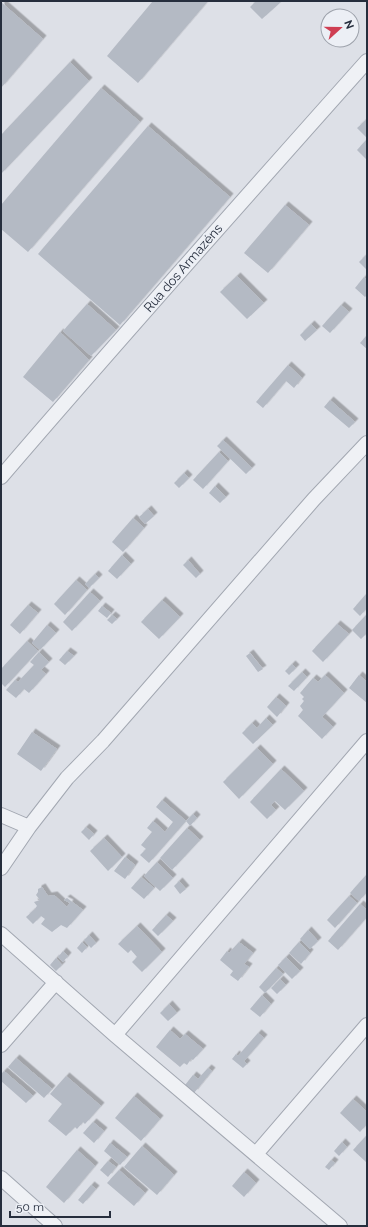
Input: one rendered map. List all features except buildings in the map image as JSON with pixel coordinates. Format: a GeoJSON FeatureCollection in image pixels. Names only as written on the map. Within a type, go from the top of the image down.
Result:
{"type":"FeatureCollection","features":[{"type":"Feature","properties":{"kind":"street","name":"Rua dos Armazéns"},"geometry":{"type":"LineString","coordinates":[[1,477],[138,319],[367,61]]}},
{"type":"Feature","properties":{"kind":"street"},"geometry":{"type":"LineString","coordinates":[[1,868],[29,827],[67,778],[103,741],[314,499],[367,443]]}},
{"type":"Feature","properties":{"kind":"street"},"geometry":{"type":"LineString","coordinates":[[115,1035],[367,741]]}},
{"type":"Feature","properties":{"kind":"street"},"geometry":{"type":"LineString","coordinates":[[1,815],[29,827]]}},
{"type":"Feature","properties":{"kind":"street"},"geometry":{"type":"LineString","coordinates":[[1,934],[115,1035],[340,1226]]}},
{"type":"Feature","properties":{"kind":"street"},"geometry":{"type":"LineString","coordinates":[[1,1045],[56,982]]}},
{"type":"Feature","properties":{"kind":"street"},"geometry":{"type":"LineString","coordinates":[[256,1154],[367,1025]]}},
{"type":"Feature","properties":{"kind":"street"},"geometry":{"type":"LineString","coordinates":[[1,1178],[55,1226]]}}]}
